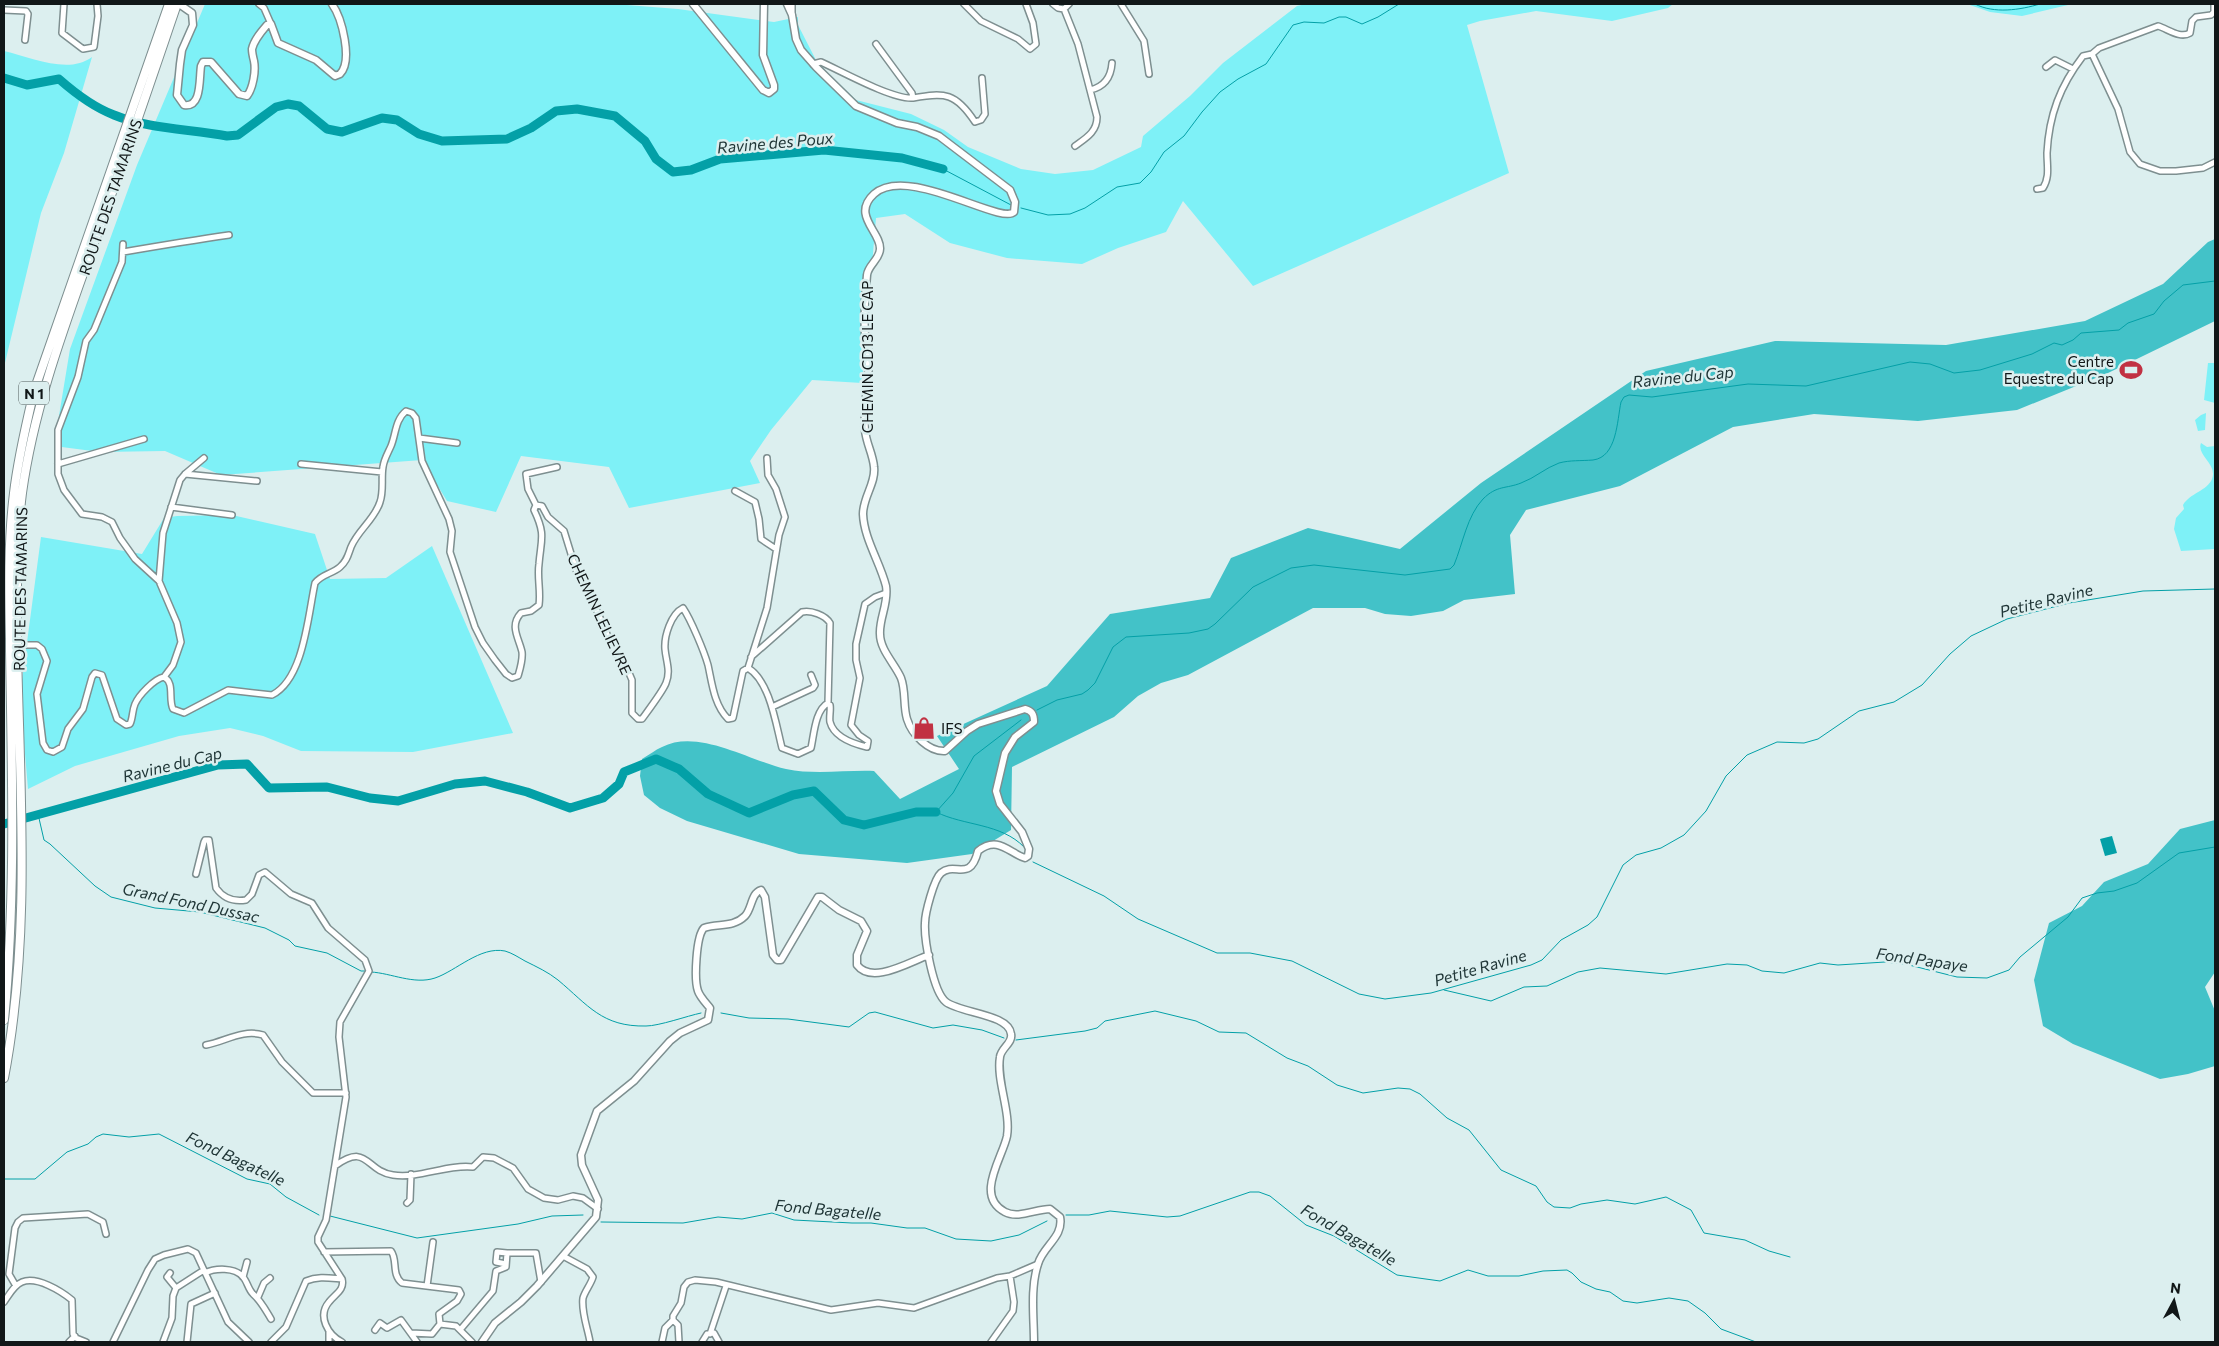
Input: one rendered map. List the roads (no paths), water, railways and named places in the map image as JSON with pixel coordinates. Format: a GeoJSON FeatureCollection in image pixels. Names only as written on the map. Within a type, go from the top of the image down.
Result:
{"type":"FeatureCollection","features":[{"type":"Feature","properties":{"kind":"highway","name":"ROUTE DES TAMARINS"},"geometry":{"type":"LineString","coordinates":[[4,1078],[13,1031],[22,914],[16,775],[14,651],[10,641],[10,545],[14,493],[22,441],[34,391],[52,335],[114,159],[177,5]]}},
{"type":"Feature","properties":{"kind":"highway","name":"ROUTE DES TAMARINS"},"geometry":{"type":"LineString","coordinates":[[10,641],[22,494],[31,443],[43,394],[123,161],[140,97]]}},
{"type":"Feature","properties":{"kind":"highway","name":"ROUTE DES TAMARINS"},"geometry":{"type":"LineString","coordinates":[[4,1020],[12,920],[12,858],[16,775]]}},
{"type":"Feature","properties":{"kind":"main road"},"geometry":{"type":"LineString","coordinates":[[177,5],[192,13],[193,19],[180,64],[177,95],[184,105],[190,106],[194,103],[201,66],[203,62],[207,61],[212,62],[230,81],[239,94],[247,96],[251,90],[254,76],[255,63],[252,52],[254,44],[267,25],[271,24],[278,43],[288,49],[303,53],[330,70],[335,76],[340,74],[344,63],[344,36],[338,13],[332,4]]}},
{"type":"Feature","properties":{"kind":"main road"},"geometry":{"type":"LineString","coordinates":[[692,4],[763,90],[769,93],[774,89],[774,85],[763,55],[764,4]]}},
{"type":"Feature","properties":{"kind":"main road"},"geometry":{"type":"LineString","coordinates":[[787,4],[799,44],[813,64]]}},
{"type":"Feature","properties":{"kind":"main road","name":"CHEMIN CD13 LE CAP"},"geometry":{"type":"LineString","coordinates":[[813,64],[856,106],[897,123],[917,127],[939,136],[1010,190],[1016,205],[1014,212],[1004,215],[971,202],[906,185],[882,190],[874,194],[868,202],[866,219],[880,247],[879,255],[867,275],[865,335],[869,358],[865,428],[874,470],[863,514],[869,539],[882,572],[886,593],[880,639],[902,681],[907,719],[918,738],[929,747],[939,752],[945,752],[967,730],[992,718],[1025,709],[1034,715],[1034,722],[1016,737],[1005,753],[996,791],[1000,804],[1022,832],[1029,849],[1028,856],[1025,858],[1008,848],[992,845],[978,851],[975,862],[970,868],[947,870],[941,873],[936,880],[924,922],[929,955],[939,994],[948,1004],[997,1020],[1007,1026],[1011,1032],[1011,1039],[1000,1057],[1007,1134],[1005,1144],[993,1171],[992,1189],[998,1206],[1008,1213],[1050,1209],[1060,1217],[1060,1231],[1038,1264]]}},
{"type":"Feature","properties":{"kind":"main road"},"geometry":{"type":"LineString","coordinates":[[482,1342],[495,1323],[541,1282],[596,1217],[598,1209],[595,1192],[582,1165],[581,1155],[593,1119],[604,1104],[634,1081],[670,1041],[680,1033],[708,1020],[710,1008],[698,992],[697,983],[698,938],[704,928],[738,922],[747,913],[755,894],[761,890],[765,897],[773,955],[777,960],[780,960],[784,955],[818,897],[826,900],[865,925],[867,931],[857,955],[856,965],[862,972],[880,973],[929,955]]}},
{"type":"Feature","properties":{"kind":"main road"},"geometry":{"type":"LineString","coordinates":[[1034,1342],[1035,1282],[1038,1264]]}},
{"type":"Feature","properties":{"kind":"street"},"geometry":{"type":"LineString","coordinates":[[64,4],[62,33],[83,49],[94,47],[98,16],[97,4]]}},
{"type":"Feature","properties":{"kind":"street"},"geometry":{"type":"LineString","coordinates":[[259,4],[264,8],[271,24]]}},
{"type":"Feature","properties":{"kind":"street"},"geometry":{"type":"LineString","coordinates":[[792,4],[792,16]]}},
{"type":"Feature","properties":{"kind":"street"},"geometry":{"type":"LineString","coordinates":[[964,4],[981,21],[1018,39],[1030,49],[1036,44],[1033,23],[1026,4]]}},
{"type":"Feature","properties":{"kind":"street"},"geometry":{"type":"LineString","coordinates":[[1053,4],[1058,8],[1064,9]]}},
{"type":"Feature","properties":{"kind":"street"},"geometry":{"type":"LineString","coordinates":[[1064,9],[1069,4]]}},
{"type":"Feature","properties":{"kind":"street"},"geometry":{"type":"LineString","coordinates":[[1121,4],[1144,41],[1149,74]]}},
{"type":"Feature","properties":{"kind":"street"},"geometry":{"type":"LineString","coordinates":[[2037,189],[2043,188],[2048,180],[2047,153],[2058,94],[2083,56],[2158,26],[2180,36],[2186,35],[2190,33],[2192,21],[2196,17],[2211,15],[2214,12],[2214,4]]}},
{"type":"Feature","properties":{"kind":"street"},"geometry":{"type":"LineString","coordinates":[[1064,9],[1074,29],[1097,123],[1091,134],[1075,146]]}},
{"type":"Feature","properties":{"kind":"street"},"geometry":{"type":"LineString","coordinates":[[4,10],[26,11],[28,14],[25,40]]}},
{"type":"Feature","properties":{"kind":"street"},"geometry":{"type":"LineString","coordinates":[[876,44],[912,93],[913,98]]}},
{"type":"Feature","properties":{"kind":"street"},"geometry":{"type":"LineString","coordinates":[[2092,54],[2118,109],[2130,152],[2140,164],[2160,171],[2176,171],[2203,168],[2215,162]]}},
{"type":"Feature","properties":{"kind":"street"},"geometry":{"type":"LineString","coordinates":[[2046,67],[2055,60],[2073,69]]}},
{"type":"Feature","properties":{"kind":"street"},"geometry":{"type":"LineString","coordinates":[[813,64],[821,62],[906,99],[938,94],[951,97],[966,109],[975,122],[981,120],[985,114],[982,78]]}},
{"type":"Feature","properties":{"kind":"street"},"geometry":{"type":"LineString","coordinates":[[1090,90],[1104,84],[1110,73],[1112,63]]}},
{"type":"Feature","properties":{"kind":"street"},"geometry":{"type":"LineString","coordinates":[[123,252],[209,236],[229,235]]}},
{"type":"Feature","properties":{"kind":"street"},"geometry":{"type":"LineString","coordinates":[[10,641],[37,645],[46,654],[46,666],[36,694],[43,743],[46,750],[53,752],[62,747],[68,729],[79,716],[92,676],[95,673],[102,675],[117,719],[126,725],[130,724],[134,706],[138,699],[157,680],[164,677],[174,665],[181,642],[177,623],[159,581],[135,559],[120,538],[112,522],[102,517],[82,514],[64,490],[58,474],[58,430],[78,377],[86,341],[94,330],[122,262],[123,244]]}},
{"type":"Feature","properties":{"kind":"street"},"geometry":{"type":"LineString","coordinates":[[164,677],[168,679],[170,685],[170,698],[173,709],[184,712],[228,690],[247,691],[263,696],[272,695],[280,689],[291,675],[300,652],[315,583],[346,561],[352,546],[376,513],[381,500],[382,472],[397,424],[401,415],[406,411],[412,413],[416,418],[422,461],[449,519],[452,530],[450,552],[475,627],[483,643],[506,674],[512,678],[518,676],[522,653],[515,632],[516,620],[521,613],[531,611],[540,605],[538,566],[543,540],[542,528],[534,510],[536,505],[528,489],[526,474],[557,467]]}},
{"type":"Feature","properties":{"kind":"street"},"geometry":{"type":"LineString","coordinates":[[419,438],[457,443]]}},
{"type":"Feature","properties":{"kind":"street"},"geometry":{"type":"LineString","coordinates":[[58,464],[144,439]]}},
{"type":"Feature","properties":{"kind":"street"},"geometry":{"type":"LineString","coordinates":[[159,581],[163,533],[180,480],[204,458]]}},
{"type":"Feature","properties":{"kind":"street"},"geometry":{"type":"LineString","coordinates":[[767,458],[768,475],[776,489],[785,517],[776,549],[766,608],[748,668],[758,676],[772,707],[782,748],[790,753],[798,754],[811,748],[819,714],[824,704],[828,703]]}},
{"type":"Feature","properties":{"kind":"street"},"geometry":{"type":"LineString","coordinates":[[301,464],[382,472]]}},
{"type":"Feature","properties":{"kind":"street"},"geometry":{"type":"LineString","coordinates":[[185,474],[257,481]]}},
{"type":"Feature","properties":{"kind":"street"},"geometry":{"type":"LineString","coordinates":[[735,490],[755,502],[761,539],[776,549]]}},
{"type":"Feature","properties":{"kind":"street","name":"CHEMIN LELIEVRE"},"geometry":{"type":"LineString","coordinates":[[536,505],[542,506],[548,517],[564,531],[576,570],[612,646],[632,680],[634,716],[642,718],[666,684],[669,663],[665,650],[666,640],[674,615],[682,608],[704,653],[712,686],[723,714],[728,719],[733,718],[743,671],[748,668]]}},
{"type":"Feature","properties":{"kind":"street"},"geometry":{"type":"LineString","coordinates":[[171,507],[232,514]]}},
{"type":"Feature","properties":{"kind":"street"},"geometry":{"type":"LineString","coordinates":[[751,658],[802,612],[807,611],[824,617],[830,623],[828,703],[830,705],[830,722],[842,738],[867,747],[868,741],[851,725],[860,678],[856,660],[856,644],[865,604],[875,597],[886,593]]}},
{"type":"Feature","properties":{"kind":"street"},"geometry":{"type":"LineString","coordinates":[[772,707],[813,688],[815,685],[811,675]]}},
{"type":"Feature","properties":{"kind":"street"},"geometry":{"type":"LineString","coordinates":[[196,874],[204,842],[209,840],[216,888],[220,894],[228,899],[246,900],[252,894],[260,873],[265,872],[291,894],[312,903],[322,921],[365,960],[368,972],[340,1022],[338,1037],[346,1093],[326,1220],[318,1237],[318,1242],[342,1279],[342,1289],[327,1303],[325,1310],[324,1318],[329,1332],[328,1342]]}},
{"type":"Feature","properties":{"kind":"street"},"geometry":{"type":"LineString","coordinates":[[206,1045],[248,1033],[263,1036],[282,1062],[313,1093],[346,1093]]}},
{"type":"Feature","properties":{"kind":"street"},"geometry":{"type":"LineString","coordinates":[[335,1167],[346,1158],[357,1156],[366,1160],[378,1170],[393,1175],[411,1174],[462,1166],[473,1167],[483,1157],[489,1156],[513,1168],[528,1189],[544,1198],[558,1200],[573,1196],[583,1198],[598,1209]]}},
{"type":"Feature","properties":{"kind":"street"},"geometry":{"type":"LineString","coordinates":[[407,1203],[410,1200],[411,1174]]}},
{"type":"Feature","properties":{"kind":"street"},"geometry":{"type":"LineString","coordinates":[[16,1286],[10,1274],[15,1228],[23,1218],[88,1214],[102,1222],[106,1234]]}},
{"type":"Feature","properties":{"kind":"street"},"geometry":{"type":"LineString","coordinates":[[427,1286],[433,1242]]}},
{"type":"Feature","properties":{"kind":"street"},"geometry":{"type":"LineString","coordinates":[[113,1342],[155,1259],[188,1249],[196,1253],[228,1322],[249,1342]]}},
{"type":"Feature","properties":{"kind":"street"},"geometry":{"type":"LineString","coordinates":[[324,1252],[391,1251],[394,1258],[395,1273],[398,1279],[406,1284],[459,1290],[461,1294],[457,1301],[439,1314],[440,1324]]}},
{"type":"Feature","properties":{"kind":"street"},"geometry":{"type":"LineString","coordinates":[[506,1264],[496,1262],[497,1252],[536,1253],[541,1282]]}},
{"type":"Feature","properties":{"kind":"street"},"geometry":{"type":"LineString","coordinates":[[460,1330],[493,1291],[496,1271],[506,1267],[507,1253]]}},
{"type":"Feature","properties":{"kind":"street"},"geometry":{"type":"LineString","coordinates":[[563,1256],[587,1269],[593,1277],[584,1296],[583,1306],[590,1342]]}},
{"type":"Feature","properties":{"kind":"street"},"geometry":{"type":"LineString","coordinates":[[243,1277],[247,1262]]}},
{"type":"Feature","properties":{"kind":"street"},"geometry":{"type":"LineString","coordinates":[[662,1342],[665,1328],[673,1320],[673,1316],[681,1303],[684,1287],[688,1282],[703,1280],[831,1310],[878,1303],[914,1308],[997,1278],[1010,1276],[1038,1264]]}},
{"type":"Feature","properties":{"kind":"street"},"geometry":{"type":"LineString","coordinates":[[163,1342],[172,1318],[173,1296],[176,1288],[205,1271],[216,1269],[233,1272],[243,1277],[270,1319]]}},
{"type":"Feature","properties":{"kind":"street"},"geometry":{"type":"LineString","coordinates":[[170,1273],[167,1276],[176,1288]]}},
{"type":"Feature","properties":{"kind":"street"},"geometry":{"type":"LineString","coordinates":[[991,1342],[1013,1311],[1014,1302],[1010,1276]]}},
{"type":"Feature","properties":{"kind":"street"},"geometry":{"type":"LineString","coordinates":[[258,1298],[264,1283],[270,1278]]}},
{"type":"Feature","properties":{"kind":"street"},"geometry":{"type":"LineString","coordinates":[[271,1342],[286,1327],[306,1281],[314,1278],[342,1279]]}},
{"type":"Feature","properties":{"kind":"street"},"geometry":{"type":"LineString","coordinates":[[4,1302],[16,1286],[30,1280],[39,1282],[72,1300],[72,1329],[75,1336],[86,1342]]}},
{"type":"Feature","properties":{"kind":"street"},"geometry":{"type":"LineString","coordinates":[[702,1342],[710,1334],[726,1286]]}},
{"type":"Feature","properties":{"kind":"street"},"geometry":{"type":"LineString","coordinates":[[187,1342],[191,1304],[215,1293]]}},
{"type":"Feature","properties":{"kind":"street"},"geometry":{"type":"LineString","coordinates":[[375,1330],[380,1324],[387,1328],[401,1320],[418,1342]]}},
{"type":"Feature","properties":{"kind":"street"},"geometry":{"type":"LineString","coordinates":[[673,1320],[678,1325],[679,1342]]}},
{"type":"Feature","properties":{"kind":"street"},"geometry":{"type":"LineString","coordinates":[[440,1324],[456,1326],[472,1342]]}},
{"type":"Feature","properties":{"kind":"street"},"geometry":{"type":"LineString","coordinates":[[411,1333],[432,1334],[440,1324]]}},
{"type":"Feature","properties":{"kind":"street"},"geometry":{"type":"LineString","coordinates":[[329,1332],[342,1342]]}},
{"type":"Feature","properties":{"kind":"street"},"geometry":{"type":"LineString","coordinates":[[710,1334],[714,1333],[719,1342]]}},
{"type":"Feature","properties":{"kind":"street"},"geometry":{"type":"LineString","coordinates":[[69,1342],[75,1336]]}},
{"type":"Feature","properties":{"kind":"waterway","name":"Ravine des Poux"},"geometry":{"type":"LineString","coordinates":[[1021,208],[1048,215],[1070,214],[1085,208],[1117,187],[1140,183],[1151,172],[1164,152],[1184,136],[1220,92],[1238,79],[1266,64],[1293,25],[1304,22],[1324,23],[1339,17],[1346,17],[1362,24],[1399,4]]}},
{"type":"Feature","properties":{"kind":"waterway","name":"Ravine des Poux"},"geometry":{"type":"LineString","coordinates":[[1975,4],[1999,10],[2024,8],[2040,4]]}},
{"type":"Feature","properties":{"kind":"waterway","name":"Ravine des Poux"},"geometry":{"type":"LineString","coordinates":[[4,78],[27,85],[59,79],[92,104],[127,120],[155,126],[227,136],[238,135],[276,107],[288,104],[299,106],[327,129],[342,132],[382,118],[397,120],[419,134],[442,141],[507,139],[531,128],[556,111],[577,109],[615,116],[645,141],[656,159],[673,172],[691,170],[720,159],[824,150],[902,158],[943,169]]}},
{"type":"Feature","properties":{"kind":"waterway","name":"Ravine des Poux"},"geometry":{"type":"LineString","coordinates":[[943,169],[1011,205]]}},
{"type":"Feature","properties":{"kind":"waterway","name":"Ravine du Cap"},"geometry":{"type":"LineString","coordinates":[[1037,710],[1057,700],[1082,694],[1088,690],[1095,683],[1113,647],[1126,637],[1189,633],[1208,629],[1253,587],[1291,568],[1314,565],[1405,575],[1450,569],[1454,565],[1473,513],[1483,499],[1497,489],[1526,481],[1559,463],[1593,460],[1601,457],[1607,452],[1614,437],[1621,402],[1624,397],[1629,395],[1652,397],[1748,384],[1806,386],[1910,362],[1930,364],[1954,373],[1980,370],[2032,354],[2054,343],[2062,345],[2073,340],[2081,333],[2119,330],[2128,323],[2154,314],[2164,301],[2183,285],[2215,281]]}},
{"type":"Feature","properties":{"kind":"waterway","name":"Petite Ravine"},"geometry":{"type":"LineString","coordinates":[[1033,862],[1104,896],[1138,919],[1217,953],[1250,953],[1292,961],[1359,994],[1385,999],[1431,993],[1531,965],[1542,960],[1561,940],[1588,925],[1597,917],[1623,865],[1636,855],[1661,848],[1684,835],[1706,811],[1726,776],[1747,755],[1777,742],[1804,743],[1818,739],[1859,711],[1894,702],[1922,685],[1950,654],[1971,636],[2007,619],[2069,603],[2143,591],[2215,589]]}},
{"type":"Feature","properties":{"kind":"waterway","name":"Ravine du Cap"},"geometry":{"type":"LineString","coordinates":[[1021,720],[974,756],[953,793],[936,812],[947,817],[1004,833],[1024,847]]}},
{"type":"Feature","properties":{"kind":"waterway","name":"Ravine du Cap"},"geometry":{"type":"LineString","coordinates":[[4,824],[218,765],[247,764],[269,788],[327,787],[370,798],[398,801],[455,784],[485,781],[527,792],[570,808],[603,798],[619,784],[624,772],[656,759],[679,769],[708,794],[749,813],[793,795],[814,791],[844,820],[864,825],[916,812],[936,812]]}},
{"type":"Feature","properties":{"kind":"waterway","name":"Grand Fond Dussac"},"geometry":{"type":"LineString","coordinates":[[38,814],[44,840],[95,886],[111,897],[155,908],[200,912],[265,928],[289,940],[295,946],[327,953],[361,971],[367,971]]}},
{"type":"Feature","properties":{"kind":"waterway","name":"Fond Papaye"},"geometry":{"type":"LineString","coordinates":[[1444,990],[1491,1001],[1524,987],[1547,986],[1578,972],[1600,968],[1666,974],[1727,964],[1747,965],[1762,971],[1784,973],[1820,963],[1838,965],[1885,962],[1905,964],[1957,977],[1987,978],[2009,970],[2020,957],[2068,917],[2082,898],[2097,893],[2114,891],[2137,883],[2179,853],[2215,847]]}},
{"type":"Feature","properties":{"kind":"waterway","name":"Grand Fond Dussac"},"geometry":{"type":"LineString","coordinates":[[371,972],[427,980],[443,975],[486,952],[505,951],[550,974],[587,1006],[618,1023],[652,1026],[701,1013]]}},
{"type":"Feature","properties":{"kind":"waterway","name":"Grand Fond Dussac"},"geometry":{"type":"LineString","coordinates":[[1016,1040],[1085,1031],[1097,1028],[1105,1021],[1155,1011],[1196,1021],[1219,1032],[1246,1033],[1287,1058],[1308,1066],[1337,1085],[1363,1093],[1398,1088],[1410,1089],[1420,1094],[1447,1118],[1469,1130],[1501,1170],[1536,1186],[1547,1202],[1554,1207],[1570,1208],[1581,1204],[1607,1200],[1635,1204],[1666,1197],[1691,1210],[1704,1233],[1745,1240],[1769,1251],[1790,1257]]}},
{"type":"Feature","properties":{"kind":"waterway","name":"Grand Fond Dussac"},"geometry":{"type":"LineString","coordinates":[[721,1013],[749,1018],[788,1019],[849,1027],[869,1013],[875,1012],[933,1028],[953,1025],[982,1030],[1004,1038]]}},
{"type":"Feature","properties":{"kind":"waterway","name":"Fond Bagatelle"},"geometry":{"type":"LineString","coordinates":[[4,1179],[35,1179],[67,1152],[88,1144],[103,1134],[129,1137],[159,1134],[247,1179],[270,1184],[286,1197],[319,1215]]}},
{"type":"Feature","properties":{"kind":"waterway","name":"Fond Bagatelle"},"geometry":{"type":"LineString","coordinates":[[1066,1215],[1089,1215],[1110,1211],[1167,1217],[1180,1216],[1250,1192],[1259,1192],[1270,1196],[1306,1225],[1334,1236],[1397,1275],[1440,1281],[1468,1270],[1488,1276],[1519,1276],[1543,1271],[1567,1270],[1581,1282],[1596,1289],[1610,1292],[1623,1301],[1637,1303],[1669,1298],[1688,1301],[1705,1313],[1721,1329],[1756,1342]]}},
{"type":"Feature","properties":{"kind":"waterway","name":"Fond Bagatelle"},"geometry":{"type":"LineString","coordinates":[[601,1222],[683,1223],[718,1217],[742,1219],[772,1213],[794,1220],[871,1223],[907,1228],[925,1228],[956,1239],[991,1241],[1019,1235],[1047,1221]]}},
{"type":"Feature","properties":{"kind":"waterway","name":"Fond Bagatelle"},"geometry":{"type":"LineString","coordinates":[[330,1216],[417,1238],[518,1224],[552,1216],[583,1215]]}},
{"type":"Feature","properties":{"kind":"place","name":"Centre Equestre du Cap"},"geometry":{"type":"Point","coordinates":[2131,370]}},
{"type":"Feature","properties":{"kind":"place","name":"IFS"},"geometry":{"type":"Point","coordinates":[924,728]}}]}
